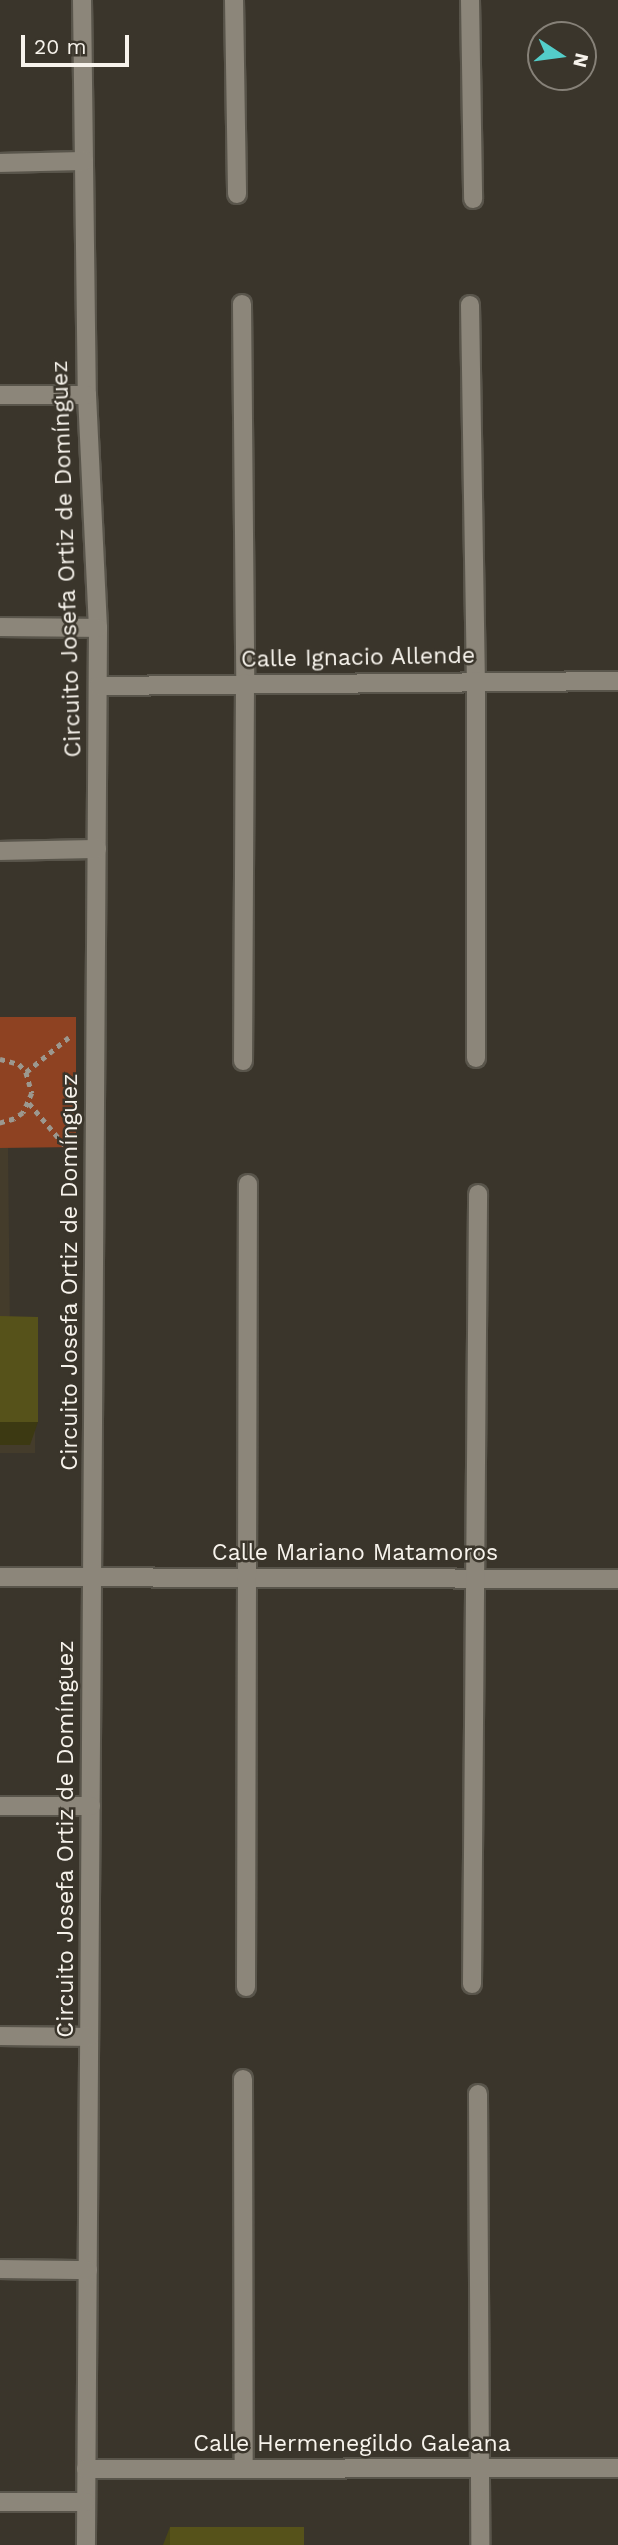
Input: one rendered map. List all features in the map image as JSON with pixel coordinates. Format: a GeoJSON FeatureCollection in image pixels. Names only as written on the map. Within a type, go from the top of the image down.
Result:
{"type":"FeatureCollection","features":[{"type":"Feature","properties":{"kind":"street","name":"Circuito Josefa Ortiz de Domínguez"},"geometry":{"type":"LineString","coordinates":[[82,0],[87,395],[99,628],[86,2545]]}},
{"type":"Feature","properties":{"kind":"street"},"geometry":{"type":"LineString","coordinates":[[234,0],[237,194]]}},
{"type":"Feature","properties":{"kind":"street"},"geometry":{"type":"LineString","coordinates":[[470,0],[473,199]]}},
{"type":"Feature","properties":{"kind":"street"},"geometry":{"type":"LineString","coordinates":[[0,163],[84,161]]}},
{"type":"Feature","properties":{"kind":"street"},"geometry":{"type":"LineString","coordinates":[[242,304],[245,683],[243,1061]]}},
{"type":"Feature","properties":{"kind":"street"},"geometry":{"type":"LineString","coordinates":[[470,305],[476,681],[476,1058]]}},
{"type":"Feature","properties":{"kind":"street"},"geometry":{"type":"LineString","coordinates":[[0,395],[87,395]]}},
{"type":"Feature","properties":{"kind":"street"},"geometry":{"type":"LineString","coordinates":[[0,627],[99,628]]}},
{"type":"Feature","properties":{"kind":"street","name":"Calle Ignacio Allende"},"geometry":{"type":"LineString","coordinates":[[98,686],[618,681]]}},
{"type":"Feature","properties":{"kind":"street"},"geometry":{"type":"LineString","coordinates":[[0,851],[97,849]]}},
{"type":"Feature","properties":{"kind":"street"},"geometry":{"type":"LineString","coordinates":[[246,1987],[248,1184]]}},
{"type":"Feature","properties":{"kind":"street"},"geometry":{"type":"LineString","coordinates":[[472,1984],[478,1194]]}},
{"type":"Feature","properties":{"kind":"street","name":"Calle Mariano Matamoros"},"geometry":{"type":"LineString","coordinates":[[0,1577],[618,1579]]}},
{"type":"Feature","properties":{"kind":"street"},"geometry":{"type":"LineString","coordinates":[[0,1806],[91,1807]]}},
{"type":"Feature","properties":{"kind":"street"},"geometry":{"type":"LineString","coordinates":[[0,2036],[89,2037]]}},
{"type":"Feature","properties":{"kind":"street"},"geometry":{"type":"LineString","coordinates":[[243,2079],[244,2469]]}},
{"type":"Feature","properties":{"kind":"street"},"geometry":{"type":"LineString","coordinates":[[478,2094],[480,2545]]}},
{"type":"Feature","properties":{"kind":"street"},"geometry":{"type":"LineString","coordinates":[[0,2269],[88,2270]]}},
{"type":"Feature","properties":{"kind":"street","name":"Calle Hermenegildo Galeana"},"geometry":{"type":"LineString","coordinates":[[86,2469],[618,2468]]}},
{"type":"Feature","properties":{"kind":"street"},"geometry":{"type":"LineString","coordinates":[[0,2502],[86,2502]]}},
{"type":"Feature","properties":{"kind":"path"},"geometry":{"type":"LineString","coordinates":[[26,1072],[95,1016]]}},
{"type":"Feature","properties":{"kind":"path"},"geometry":{"type":"LineString","coordinates":[[0,1059],[19,1064],[26,1072],[32,1093],[29,1103],[15,1119],[0,1123]]}},
{"type":"Feature","properties":{"kind":"path"},"geometry":{"type":"LineString","coordinates":[[29,1103],[94,1180]]}},
{"type":"Feature","properties":{"kind":"shaded area"},"geometry":{"type":"Polygon","coordinates":[[[0,1017],[76,1017],[76,1147],[0,1148],[0,1017]]]}},
{"type":"Feature","properties":{"kind":"shaded area"},"geometry":{"type":"Polygon","coordinates":[[[0,1148],[8,1148],[10,1332],[35,1332],[35,1453],[0,1453],[0,1148]]]}},
{"type":"Feature","properties":{"kind":"building"},"geometry":{"type":"Polygon","coordinates":[[[0,1316],[38,1317],[38,1422],[0,1422],[0,1316]]]}},
{"type":"Feature","properties":{"kind":"building"},"geometry":{"type":"Polygon","coordinates":[[[170,2527],[304,2527],[304,2545],[170,2545],[170,2527]]]}}]}
